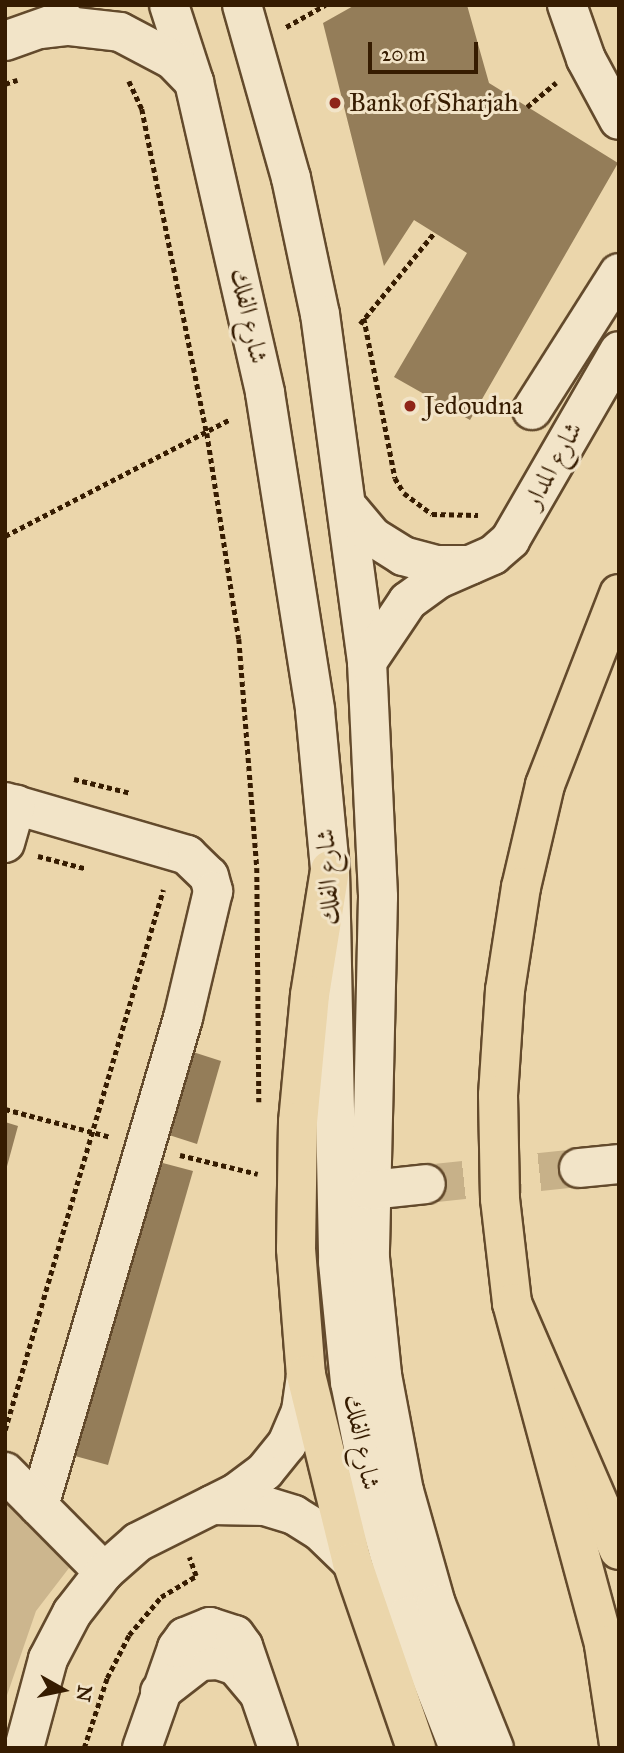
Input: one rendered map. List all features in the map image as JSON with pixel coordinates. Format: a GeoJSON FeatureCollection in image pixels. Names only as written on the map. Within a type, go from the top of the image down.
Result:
{"type":"FeatureCollection","features":[{"type":"Feature","properties":{"kind":"main road"},"geometry":{"type":"LineString","coordinates":[[619,594],[545,785],[509,964],[498,1095],[500,1199],[512,1303],[604,1645],[619,1745]]}},
{"type":"Feature","properties":{"kind":"main road"},"geometry":{"type":"LineString","coordinates":[[330,870],[310,995],[298,1122],[296,1249],[306,1376],[352,1562],[416,1748]]}},
{"type":"Feature","properties":{"kind":"main road"},"geometry":{"type":"LineString","coordinates":[[512,1303],[619,1550]]}},
{"type":"Feature","properties":{"kind":"street"},"geometry":{"type":"LineString","coordinates":[[5,41],[42,29],[86,5]]}},
{"type":"Feature","properties":{"kind":"street","name":"شارع الفلك"},"geometry":{"type":"LineString","coordinates":[[169,5],[194,82],[240,275],[288,515],[330,870],[338,1262],[350,1382],[374,1501],[407,1616],[458,1748]]}},
{"type":"Feature","properties":{"kind":"street","name":"شارع الفلك"},"geometry":{"type":"LineString","coordinates":[[242,5],[291,178],[350,510],[367,662],[378,897],[369,1190],[382,1375],[404,1491],[436,1604],[494,1748]]}},
{"type":"Feature","properties":{"kind":"street"},"geometry":{"type":"LineString","coordinates":[[567,5],[586,60],[619,120]]}},
{"type":"Feature","properties":{"kind":"street"},"geometry":{"type":"LineString","coordinates":[[42,29],[94,26],[120,32],[173,60],[194,82]]}},
{"type":"Feature","properties":{"kind":"street"},"geometry":{"type":"LineString","coordinates":[[532,410],[619,273]]}},
{"type":"Feature","properties":{"kind":"street","name":"شارع المدار"},"geometry":{"type":"LineString","coordinates":[[367,662],[408,601],[510,540],[619,351]]}},
{"type":"Feature","properties":{"kind":"street"},"geometry":{"type":"LineString","coordinates":[[350,510],[373,537],[403,555],[437,565],[472,565]]}},
{"type":"Feature","properties":{"kind":"street"},"geometry":{"type":"LineString","coordinates":[[18,848],[11,804],[119,834],[200,864],[209,876],[212,907],[198,1023],[39,1506]]}},
{"type":"Feature","properties":{"kind":"street"},"geometry":{"type":"LineString","coordinates":[[579,1167],[619,1164]]}},
{"type":"Feature","properties":{"kind":"street"},"geometry":{"type":"LineString","coordinates":[[369,1190],[426,1184]]}},
{"type":"Feature","properties":{"kind":"street"},"geometry":{"type":"LineString","coordinates":[[24,1748],[48,1659],[72,1613],[104,1572],[138,1542],[203,1506],[236,1493],[265,1472],[287,1444],[301,1411],[306,1376]]}},
{"type":"Feature","properties":{"kind":"street"},"geometry":{"type":"LineString","coordinates":[[5,1472],[104,1572]]}},
{"type":"Feature","properties":{"kind":"street"},"geometry":{"type":"LineString","coordinates":[[203,1506],[265,1506],[294,1515],[320,1531],[352,1562]]}},
{"type":"Feature","properties":{"kind":"street"},"geometry":{"type":"LineString","coordinates":[[142,1748],[159,1693],[200,1661],[218,1660],[236,1667],[265,1702],[278,1748]]}},
{"type":"Feature","properties":{"kind":"path"},"geometry":{"type":"LineString","coordinates":[[309,14],[325,5]]}},
{"type":"Feature","properties":{"kind":"path"},"geometry":{"type":"LineString","coordinates":[[357,329],[434,233]]}},
{"type":"Feature","properties":{"kind":"path"},"geometry":{"type":"LineString","coordinates":[[365,318],[394,478],[404,493],[432,514],[467,518],[484,513]]}},
{"type":"Feature","properties":{"kind":"path"},"geometry":{"type":"LineString","coordinates":[[18,848],[94,871]]}},
{"type":"Feature","properties":{"kind":"path"},"geometry":{"type":"LineString","coordinates":[[152,887],[212,907]]}},
{"type":"Feature","properties":{"kind":"path"},"geometry":{"type":"LineString","coordinates":[[5,1430],[163,890]]}},
{"type":"Feature","properties":{"kind":"shaded area"},"geometry":{"type":"Polygon","coordinates":[[[5,1487],[31,1511],[69,1568],[36,1611],[5,1701],[5,1487]]]}},
{"type":"Feature","properties":{"kind":"building"},"geometry":{"type":"Polygon","coordinates":[[[355,5],[467,5],[489,83],[618,163],[470,420],[394,377],[467,253],[414,220],[384,266],[323,23],[355,5]]]}},
{"type":"Feature","properties":{"kind":"building"},"geometry":{"type":"Polygon","coordinates":[[[193,1052],[221,1061],[197,1144],[169,1135],[193,1052]]]}},
{"type":"Feature","properties":{"kind":"building"},"geometry":{"type":"Polygon","coordinates":[[[5,1122],[18,1126],[6,1170],[5,1170],[5,1122]]]}},
{"type":"Feature","properties":{"kind":"building"},"geometry":{"type":"Polygon","coordinates":[[[159,1162],[193,1171],[108,1465],[75,1456],[159,1162]]]}},
{"type":"Feature","properties":{"kind":"tunnel"},"geometry":{"type":"LineString","coordinates":[[426,1184],[579,1168]]}},
{"type":"Feature","properties":{"kind":"place","name":"Bank of Sharjah"},"geometry":{"type":"Point","coordinates":[335,103]}},
{"type":"Feature","properties":{"kind":"place","name":"Jedoudna"},"geometry":{"type":"Point","coordinates":[410,406]}}]}
